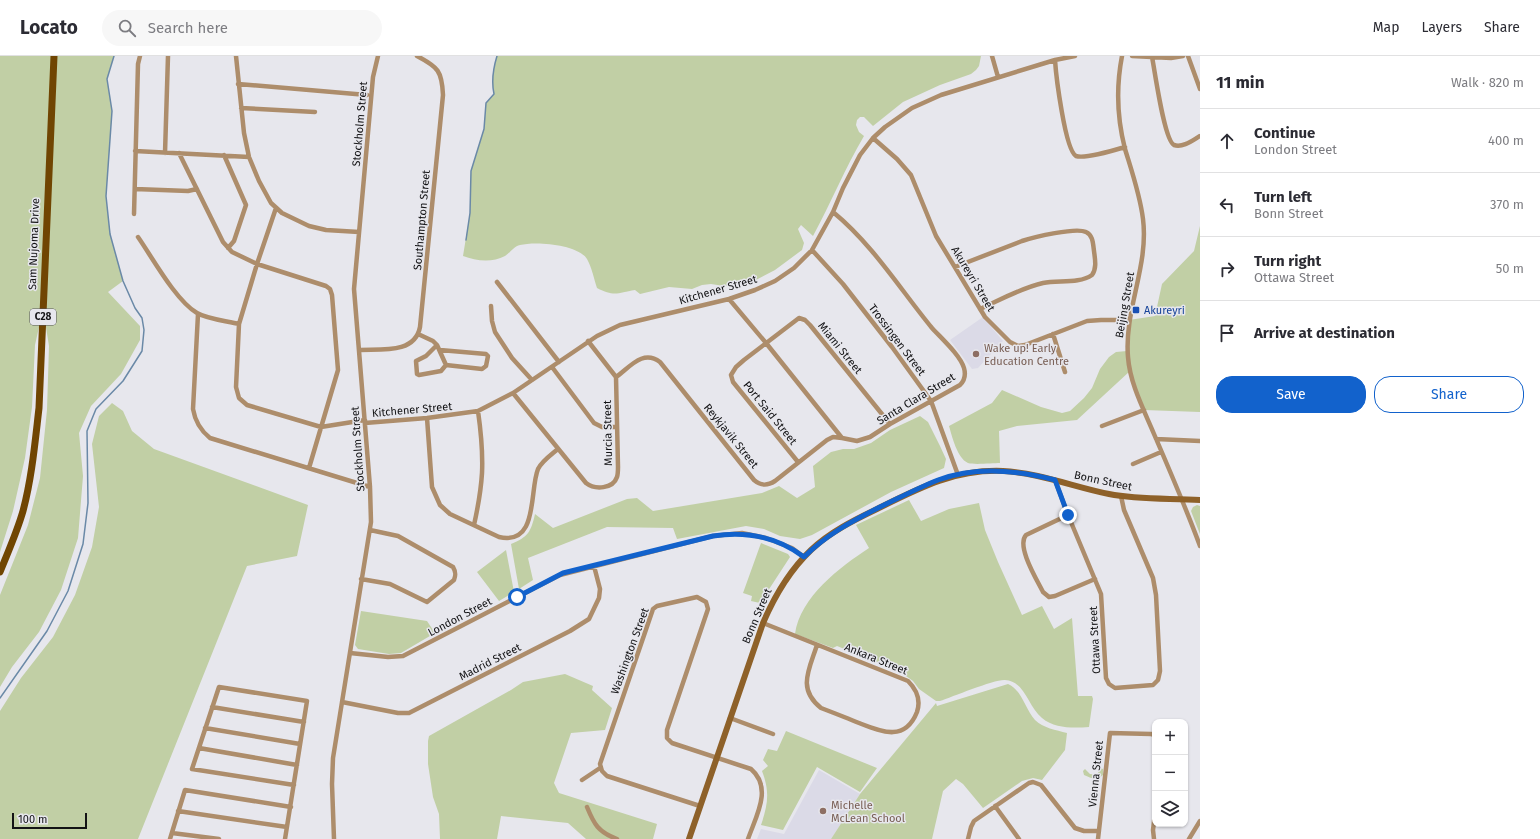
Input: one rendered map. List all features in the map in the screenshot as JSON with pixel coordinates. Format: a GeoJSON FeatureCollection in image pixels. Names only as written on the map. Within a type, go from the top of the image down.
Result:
{"type":"FeatureCollection","features":[{"type":"Feature","properties":{"kind":"main road","name":"Sam Nujoma Drive"},"geometry":{"type":"LineString","coordinates":[[0,572],[16,533],[23,510],[34,458],[38,415],[54,56]]}},
{"type":"Feature","properties":{"kind":"street"},"geometry":{"type":"LineString","coordinates":[[134,214],[138,64],[140,56]]}},
{"type":"Feature","properties":{"kind":"street"},"geometry":{"type":"LineString","coordinates":[[165,153],[168,56]]}},
{"type":"Feature","properties":{"kind":"street"},"geometry":{"type":"LineString","coordinates":[[236,56],[244,133],[249,157],[266,195],[276,208],[290,218],[309,226],[326,230],[359,232]]}},
{"type":"Feature","properties":{"kind":"street","name":"Stockholm Street"},"geometry":{"type":"LineString","coordinates":[[334,839],[332,770],[361,579],[370,530],[371,513],[360,350],[354,289],[373,77],[378,56]]}},
{"type":"Feature","properties":{"kind":"street","name":"Southampton Street"},"geometry":{"type":"LineString","coordinates":[[417,56],[432,63],[438,70],[442,83],[443,95],[423,309],[418,334]]}},
{"type":"Feature","properties":{"kind":"street"},"geometry":{"type":"LineString","coordinates":[[992,56],[998,77]]}},
{"type":"Feature","properties":{"kind":"street","name":"Kitchener Street"},"geometry":{"type":"LineString","coordinates":[[321,427],[365,421],[427,418],[478,412],[513,393],[588,341],[620,325],[729,298],[755,290],[775,281],[794,268],[812,250],[834,212],[851,171],[860,155],[873,138],[885,127],[912,108],[941,95],[1055,60],[1075,56]]}},
{"type":"Feature","properties":{"kind":"street","name":"Beijing Street"},"geometry":{"type":"LineString","coordinates":[[1122,56],[1119,76],[1118,101],[1120,122],[1125,148],[1139,196],[1144,230],[1141,264],[1127,333],[1128,359],[1134,383],[1144,410],[1200,546]]}},
{"type":"Feature","properties":{"kind":"street"},"geometry":{"type":"LineString","coordinates":[[1132,56],[1171,58],[1183,56]]}},
{"type":"Feature","properties":{"kind":"street"},"geometry":{"type":"LineString","coordinates":[[1188,56],[1200,89]]}},
{"type":"Feature","properties":{"kind":"street"},"geometry":{"type":"LineString","coordinates":[[1152,57],[1164,123],[1171,142],[1175,145],[1184,144],[1200,136]]}},
{"type":"Feature","properties":{"kind":"street"},"geometry":{"type":"LineString","coordinates":[[1055,60],[1067,136],[1071,151],[1076,155],[1083,157],[1125,148]]}},
{"type":"Feature","properties":{"kind":"street"},"geometry":{"type":"LineString","coordinates":[[238,84],[367,95]]}},
{"type":"Feature","properties":{"kind":"street"},"geometry":{"type":"LineString","coordinates":[[241,108],[315,112]]}},
{"type":"Feature","properties":{"kind":"street","name":"Akureyri Street"},"geometry":{"type":"LineString","coordinates":[[873,138],[897,159],[911,175],[936,236],[985,318],[1003,337],[1018,346],[1029,344],[1087,321],[1129,320]]}},
{"type":"Feature","properties":{"kind":"street"},"geometry":{"type":"LineString","coordinates":[[135,151],[249,157]]}},
{"type":"Feature","properties":{"kind":"street"},"geometry":{"type":"LineString","coordinates":[[179,153],[223,242],[232,252],[257,264],[326,286],[330,289],[332,295],[338,370],[309,468]]}},
{"type":"Feature","properties":{"kind":"street"},"geometry":{"type":"LineString","coordinates":[[224,156],[246,205],[234,241],[228,248]]}},
{"type":"Feature","properties":{"kind":"street"},"geometry":{"type":"LineString","coordinates":[[135,189],[188,191],[197,189]]}},
{"type":"Feature","properties":{"kind":"street"},"geometry":{"type":"LineString","coordinates":[[276,208],[239,324],[236,387],[239,398],[247,405],[321,427]]}},
{"type":"Feature","properties":{"kind":"street","name":"Santa Clara Street"},"geometry":{"type":"LineString","coordinates":[[834,212],[884,265],[962,364],[965,373],[963,382],[870,437],[853,441],[842,438]]}},
{"type":"Feature","properties":{"kind":"street"},"geometry":{"type":"LineString","coordinates":[[955,267],[1022,240],[1079,230],[1087,232],[1091,236],[1096,266],[1092,275],[1086,279],[1044,283],[980,309]]}},
{"type":"Feature","properties":{"kind":"street"},"geometry":{"type":"LineString","coordinates":[[138,237],[176,292],[188,306],[198,314],[239,324]]}},
{"type":"Feature","properties":{"kind":"street","name":"Trossingen Street"},"geometry":{"type":"LineString","coordinates":[[812,250],[843,284],[892,347],[931,401],[958,475]]}},
{"type":"Feature","properties":{"kind":"street"},"geometry":{"type":"LineString","coordinates":[[497,282],[559,362]]}},
{"type":"Feature","properties":{"kind":"street"},"geometry":{"type":"LineString","coordinates":[[729,298],[842,438]]}},
{"type":"Feature","properties":{"kind":"street"},"geometry":{"type":"LineString","coordinates":[[491,306],[492,321],[495,332],[512,358],[532,380]]}},
{"type":"Feature","properties":{"kind":"street"},"geometry":{"type":"LineString","coordinates":[[198,314],[193,409],[194,416],[201,429],[210,438],[370,487]]}},
{"type":"Feature","properties":{"kind":"street","name":"Miami Street"},"geometry":{"type":"LineString","coordinates":[[766,343],[794,320],[799,318],[805,320],[890,424]]}},
{"type":"Feature","properties":{"kind":"street"},"geometry":{"type":"LineString","coordinates":[[360,350],[404,347],[413,342],[418,334],[433,341],[437,345],[446,365]]}},
{"type":"Feature","properties":{"kind":"street"},"geometry":{"type":"LineString","coordinates":[[1053,334],[1065,372]]}},
{"type":"Feature","properties":{"kind":"street"},"geometry":{"type":"LineString","coordinates":[[588,341],[616,377]]}},
{"type":"Feature","properties":{"kind":"street","name":"Port Said Street"},"geometry":{"type":"LineString","coordinates":[[766,343],[739,364],[731,373],[731,377],[733,382],[798,462]]}},
{"type":"Feature","properties":{"kind":"street"},"geometry":{"type":"LineString","coordinates":[[437,345],[426,356],[416,361],[417,374],[419,375],[441,371],[446,365]]}},
{"type":"Feature","properties":{"kind":"street"},"geometry":{"type":"LineString","coordinates":[[440,350],[486,354],[488,356],[486,366],[482,369],[446,365]]}},
{"type":"Feature","properties":{"kind":"street","name":"Reykjavik Street"},"geometry":{"type":"LineString","coordinates":[[616,377],[643,357],[651,356],[660,362],[754,480],[760,484],[766,485],[775,481],[832,437],[842,438]]}},
{"type":"Feature","properties":{"kind":"street"},"geometry":{"type":"LineString","coordinates":[[552,367],[594,424],[602,427],[617,427]]}},
{"type":"Feature","properties":{"kind":"street","name":"Murcia Street"},"geometry":{"type":"LineString","coordinates":[[513,393],[587,485],[600,488],[613,483],[618,475],[616,377]]}},
{"type":"Feature","properties":{"kind":"street"},"geometry":{"type":"LineString","coordinates":[[1102,426],[1144,410]]}},
{"type":"Feature","properties":{"kind":"street"},"geometry":{"type":"LineString","coordinates":[[474,525],[482,474],[481,437],[478,412]]}},
{"type":"Feature","properties":{"kind":"street"},"geometry":{"type":"LineString","coordinates":[[427,418],[432,487],[436,500],[444,510],[503,538],[519,535],[525,530],[529,522],[538,470],[545,460],[558,449]]}},
{"type":"Feature","properties":{"kind":"street"},"geometry":{"type":"LineString","coordinates":[[1156,439],[1200,441]]}},
{"type":"Feature","properties":{"kind":"street"},"geometry":{"type":"LineString","coordinates":[[1133,464],[1161,452]]}},
{"type":"Feature","properties":{"kind":"street","name":"Bonn Street"},"geometry":{"type":"LineString","coordinates":[[689,839],[763,622],[781,586],[804,557],[819,543],[854,520],[918,489],[939,480],[958,475],[981,472],[1022,472],[1099,492],[1121,496],[1200,500]]}},
{"type":"Feature","properties":{"kind":"street","name":"Ottawa Street"},"geometry":{"type":"LineString","coordinates":[[1055,480],[1101,594],[1106,674],[1108,683],[1115,688],[1155,684],[1160,678],[1154,583],[1145,556],[1124,510],[1121,496]]}},
{"type":"Feature","properties":{"kind":"street"},"geometry":{"type":"LineString","coordinates":[[1068,515],[1026,535],[1022,540],[1023,550],[1043,592],[1049,597],[1055,596],[1095,579]]}},
{"type":"Feature","properties":{"kind":"street"},"geometry":{"type":"LineString","coordinates":[[361,579],[390,584],[427,602],[454,580],[455,576],[453,567],[398,536],[370,530]]}},
{"type":"Feature","properties":{"kind":"street","name":"London Street"},"geometry":{"type":"LineString","coordinates":[[350,653],[396,658],[408,654],[556,576],[713,536],[750,534],[774,540],[792,548],[804,557]]}},
{"type":"Feature","properties":{"kind":"street","name":"Madrid Street"},"geometry":{"type":"LineString","coordinates":[[342,702],[398,713],[409,713],[570,631],[589,619],[599,598],[600,589],[594,566]]}},
{"type":"Feature","properties":{"kind":"street","name":"Washington Street"},"geometry":{"type":"LineString","coordinates":[[600,768],[600,764],[653,609],[657,606],[697,597],[706,602],[708,609],[666,734],[667,738],[672,743],[717,757]]}},
{"type":"Feature","properties":{"kind":"street","name":"Ankara Street"},"geometry":{"type":"LineString","coordinates":[[763,622],[908,681],[917,694],[919,702],[915,715],[909,724],[896,732],[883,732],[821,708],[817,705],[809,696],[806,680],[817,644]]}},
{"type":"Feature","properties":{"kind":"street"},"geometry":{"type":"LineString","coordinates":[[286,839],[307,701],[218,687],[192,769],[294,785]]}},
{"type":"Feature","properties":{"kind":"street"},"geometry":{"type":"LineString","coordinates":[[212,707],[304,722]]}},
{"type":"Feature","properties":{"kind":"street"},"geometry":{"type":"LineString","coordinates":[[730,718],[773,734]]}},
{"type":"Feature","properties":{"kind":"street"},"geometry":{"type":"LineString","coordinates":[[205,728],[300,744]]}},
{"type":"Feature","properties":{"kind":"street","name":"Vienna Street"},"geometry":{"type":"LineString","coordinates":[[1098,839],[1110,733],[1152,734]]}},
{"type":"Feature","properties":{"kind":"street"},"geometry":{"type":"LineString","coordinates":[[199,748],[297,765]]}},
{"type":"Feature","properties":{"kind":"street"},"geometry":{"type":"LineString","coordinates":[[717,757],[751,769],[760,779],[763,794],[748,839]]}},
{"type":"Feature","properties":{"kind":"street"},"geometry":{"type":"LineString","coordinates":[[582,780],[600,768],[604,774],[610,778],[700,806]]}},
{"type":"Feature","properties":{"kind":"street"},"geometry":{"type":"LineString","coordinates":[[968,839],[974,821],[1029,783],[1033,782],[1041,785],[1075,828],[1084,831],[1099,831]]}},
{"type":"Feature","properties":{"kind":"street"},"geometry":{"type":"LineString","coordinates":[[170,839],[185,790],[290,807]]}},
{"type":"Feature","properties":{"kind":"street"},"geometry":{"type":"LineString","coordinates":[[995,806],[1019,839]]}},
{"type":"Feature","properties":{"kind":"street"},"geometry":{"type":"LineString","coordinates":[[587,807],[593,822],[617,839]]}},
{"type":"Feature","properties":{"kind":"street"},"geometry":{"type":"LineString","coordinates":[[178,812],[287,828]]}},
{"type":"Feature","properties":{"kind":"street"},"geometry":{"type":"LineString","coordinates":[[1189,839],[1200,820]]}},
{"type":"Feature","properties":{"kind":"street"},"geometry":{"type":"LineString","coordinates":[[1153,827],[1154,839]]}},
{"type":"Feature","properties":{"kind":"street"},"geometry":{"type":"LineString","coordinates":[[172,833],[219,839]]}},
{"type":"Feature","properties":{"kind":"shaded area","name":"Wake up! Early Education Centre"},"geometry":{"type":"Polygon","coordinates":[[[983,317],[1003,341],[978,368],[972,369],[950,340],[983,317]]]}},
{"type":"Feature","properties":{"kind":"shaded area","name":"Michelle McLean School"},"geometry":{"type":"Polygon","coordinates":[[[819,770],[860,794],[831,839],[757,839],[761,829],[784,834],[819,770]]]}},
{"type":"Feature","properties":{"kind":"green space"},"geometry":{"type":"Polygon","coordinates":[[[0,56],[114,56],[107,79],[112,111],[106,196],[110,234],[123,281],[108,292],[140,326],[140,340],[121,374],[91,406],[79,433],[83,476],[78,538],[61,590],[39,632],[12,667],[0,687],[0,595],[28,525],[40,478],[47,410],[49,346],[43,309],[35,345],[32,407],[25,458],[13,511],[0,552],[0,56]]]}},
{"type":"Feature","properties":{"kind":"green space"},"geometry":{"type":"Polygon","coordinates":[[[497,56],[981,56],[979,66],[971,74],[940,85],[903,102],[873,126],[864,117],[860,117],[857,120],[856,125],[859,132],[864,136],[813,236],[801,225],[798,229],[804,243],[802,250],[775,270],[752,282],[724,286],[711,284],[702,285],[692,289],[669,287],[640,294],[635,290],[620,293],[608,293],[597,288],[587,259],[575,250],[566,247],[536,243],[520,245],[505,256],[495,260],[479,260],[463,256],[470,213],[471,171],[484,129],[486,103],[494,94],[493,75],[497,56]]]}},
{"type":"Feature","properties":{"kind":"green space"},"geometry":{"type":"Polygon","coordinates":[[[1200,226],[1200,412],[1144,410],[1130,371],[1077,420],[1017,426],[999,431],[1000,463],[971,464],[961,457],[949,426],[992,403],[1002,390],[1041,407],[1062,413],[1070,411],[1084,398],[1092,388],[1100,369],[1109,357],[1116,352],[1127,351],[1129,320],[1155,316],[1162,284],[1194,251],[1200,226]]]}},
{"type":"Feature","properties":{"kind":"green space"},"geometry":{"type":"Polygon","coordinates":[[[112,403],[123,411],[132,431],[154,449],[308,505],[297,556],[247,566],[138,839],[0,839],[0,711],[21,678],[53,637],[75,595],[92,547],[99,507],[92,444],[99,416],[112,403]]]}},
{"type":"Feature","properties":{"kind":"green space"},"geometry":{"type":"Polygon","coordinates":[[[920,416],[928,422],[946,459],[944,468],[891,492],[812,535],[800,539],[780,536],[764,529],[746,526],[677,539],[673,528],[607,527],[528,558],[533,580],[519,589],[511,544],[521,539],[528,533],[535,514],[553,528],[627,499],[637,498],[653,511],[762,493],[779,486],[797,498],[815,487],[813,466],[831,452],[843,449],[854,449],[871,443],[890,430],[920,416]]]}},
{"type":"Feature","properties":{"kind":"green space"},"geometry":{"type":"Polygon","coordinates":[[[909,500],[921,521],[949,509],[979,503],[985,530],[1022,615],[1042,606],[1054,629],[1072,618],[1078,696],[1092,696],[1093,699],[1089,727],[1065,727],[1047,722],[1033,708],[1022,690],[1012,681],[1000,680],[992,682],[940,701],[936,701],[919,689],[913,681],[899,671],[837,646],[833,648],[795,634],[798,620],[813,596],[823,584],[846,564],[869,548],[856,525],[909,500]]]}},
{"type":"Feature","properties":{"kind":"green space"},"geometry":{"type":"Polygon","coordinates":[[[1197,505],[1200,506],[1200,534],[1191,511],[1193,507],[1197,505]]]}},
{"type":"Feature","properties":{"kind":"green space"},"geometry":{"type":"Polygon","coordinates":[[[761,543],[788,554],[790,557],[760,603],[751,601],[752,596],[743,593],[761,543]]]}},
{"type":"Feature","properties":{"kind":"green space"},"geometry":{"type":"Polygon","coordinates":[[[506,550],[514,592],[499,601],[477,572],[506,550]]]}},
{"type":"Feature","properties":{"kind":"green space"},"geometry":{"type":"Polygon","coordinates":[[[361,611],[427,621],[435,633],[401,653],[389,654],[358,649],[355,645],[361,611]]]}},
{"type":"Feature","properties":{"kind":"green space"},"geometry":{"type":"Polygon","coordinates":[[[565,674],[593,686],[592,690],[612,708],[605,730],[571,733],[554,783],[559,793],[657,824],[653,839],[586,839],[568,823],[501,816],[497,839],[440,839],[439,814],[433,797],[428,764],[429,736],[523,682],[565,674]]]}},
{"type":"Feature","properties":{"kind":"green space"},"geometry":{"type":"Polygon","coordinates":[[[1008,684],[1017,691],[1038,723],[1067,733],[1065,750],[1042,780],[1033,778],[1022,781],[983,808],[963,784],[956,779],[943,791],[932,839],[831,839],[860,794],[936,703],[937,706],[1008,684]]]}},
{"type":"Feature","properties":{"kind":"green space"},"geometry":{"type":"Polygon","coordinates":[[[786,731],[877,768],[860,792],[817,767],[783,830],[761,825],[767,804],[765,778],[762,771],[768,766],[763,760],[768,749],[777,751],[786,731]]]}},
{"type":"Feature","properties":{"kind":"green space"},"geometry":{"type":"Polygon","coordinates":[[[1100,768],[1103,769],[1103,775],[1101,777],[1092,778],[1084,775],[1083,771],[1085,769],[1090,774],[1097,775],[1100,768]]]}},
{"type":"Feature","properties":{"kind":"waterway"},"geometry":{"type":"LineString","coordinates":[[0,698],[47,631],[68,591],[83,544],[88,503],[87,431],[96,409],[123,381],[142,351],[144,330],[142,318],[135,308],[123,281],[110,234],[106,196],[112,111],[107,79],[114,56]]}},
{"type":"Feature","properties":{"kind":"waterway"},"geometry":{"type":"LineString","coordinates":[[466,240],[470,213],[471,171],[484,129],[486,103],[494,94],[493,75],[497,56]]}},
{"type":"Feature","properties":{"kind":"place","name":"Akureyri"},"geometry":{"type":"Point","coordinates":[1136,310]}},
{"type":"Feature","properties":{"kind":"place","name":"Wake up! Early Education Centre"},"geometry":{"type":"Point","coordinates":[976,354]}},
{"type":"Feature","properties":{"kind":"place","name":"Michelle McLean School"},"geometry":{"type":"Point","coordinates":[823,811]}},
{"type":"Feature","properties":{"kind":"route"},"geometry":{"type":"LineString","coordinates":[[517,597],[563,573],[713,536],[742,533],[750,534],[774,540],[792,548],[804,557],[834,532],[864,515],[939,480],[976,472],[1022,472],[1055,480],[1068,515]]}}]}
